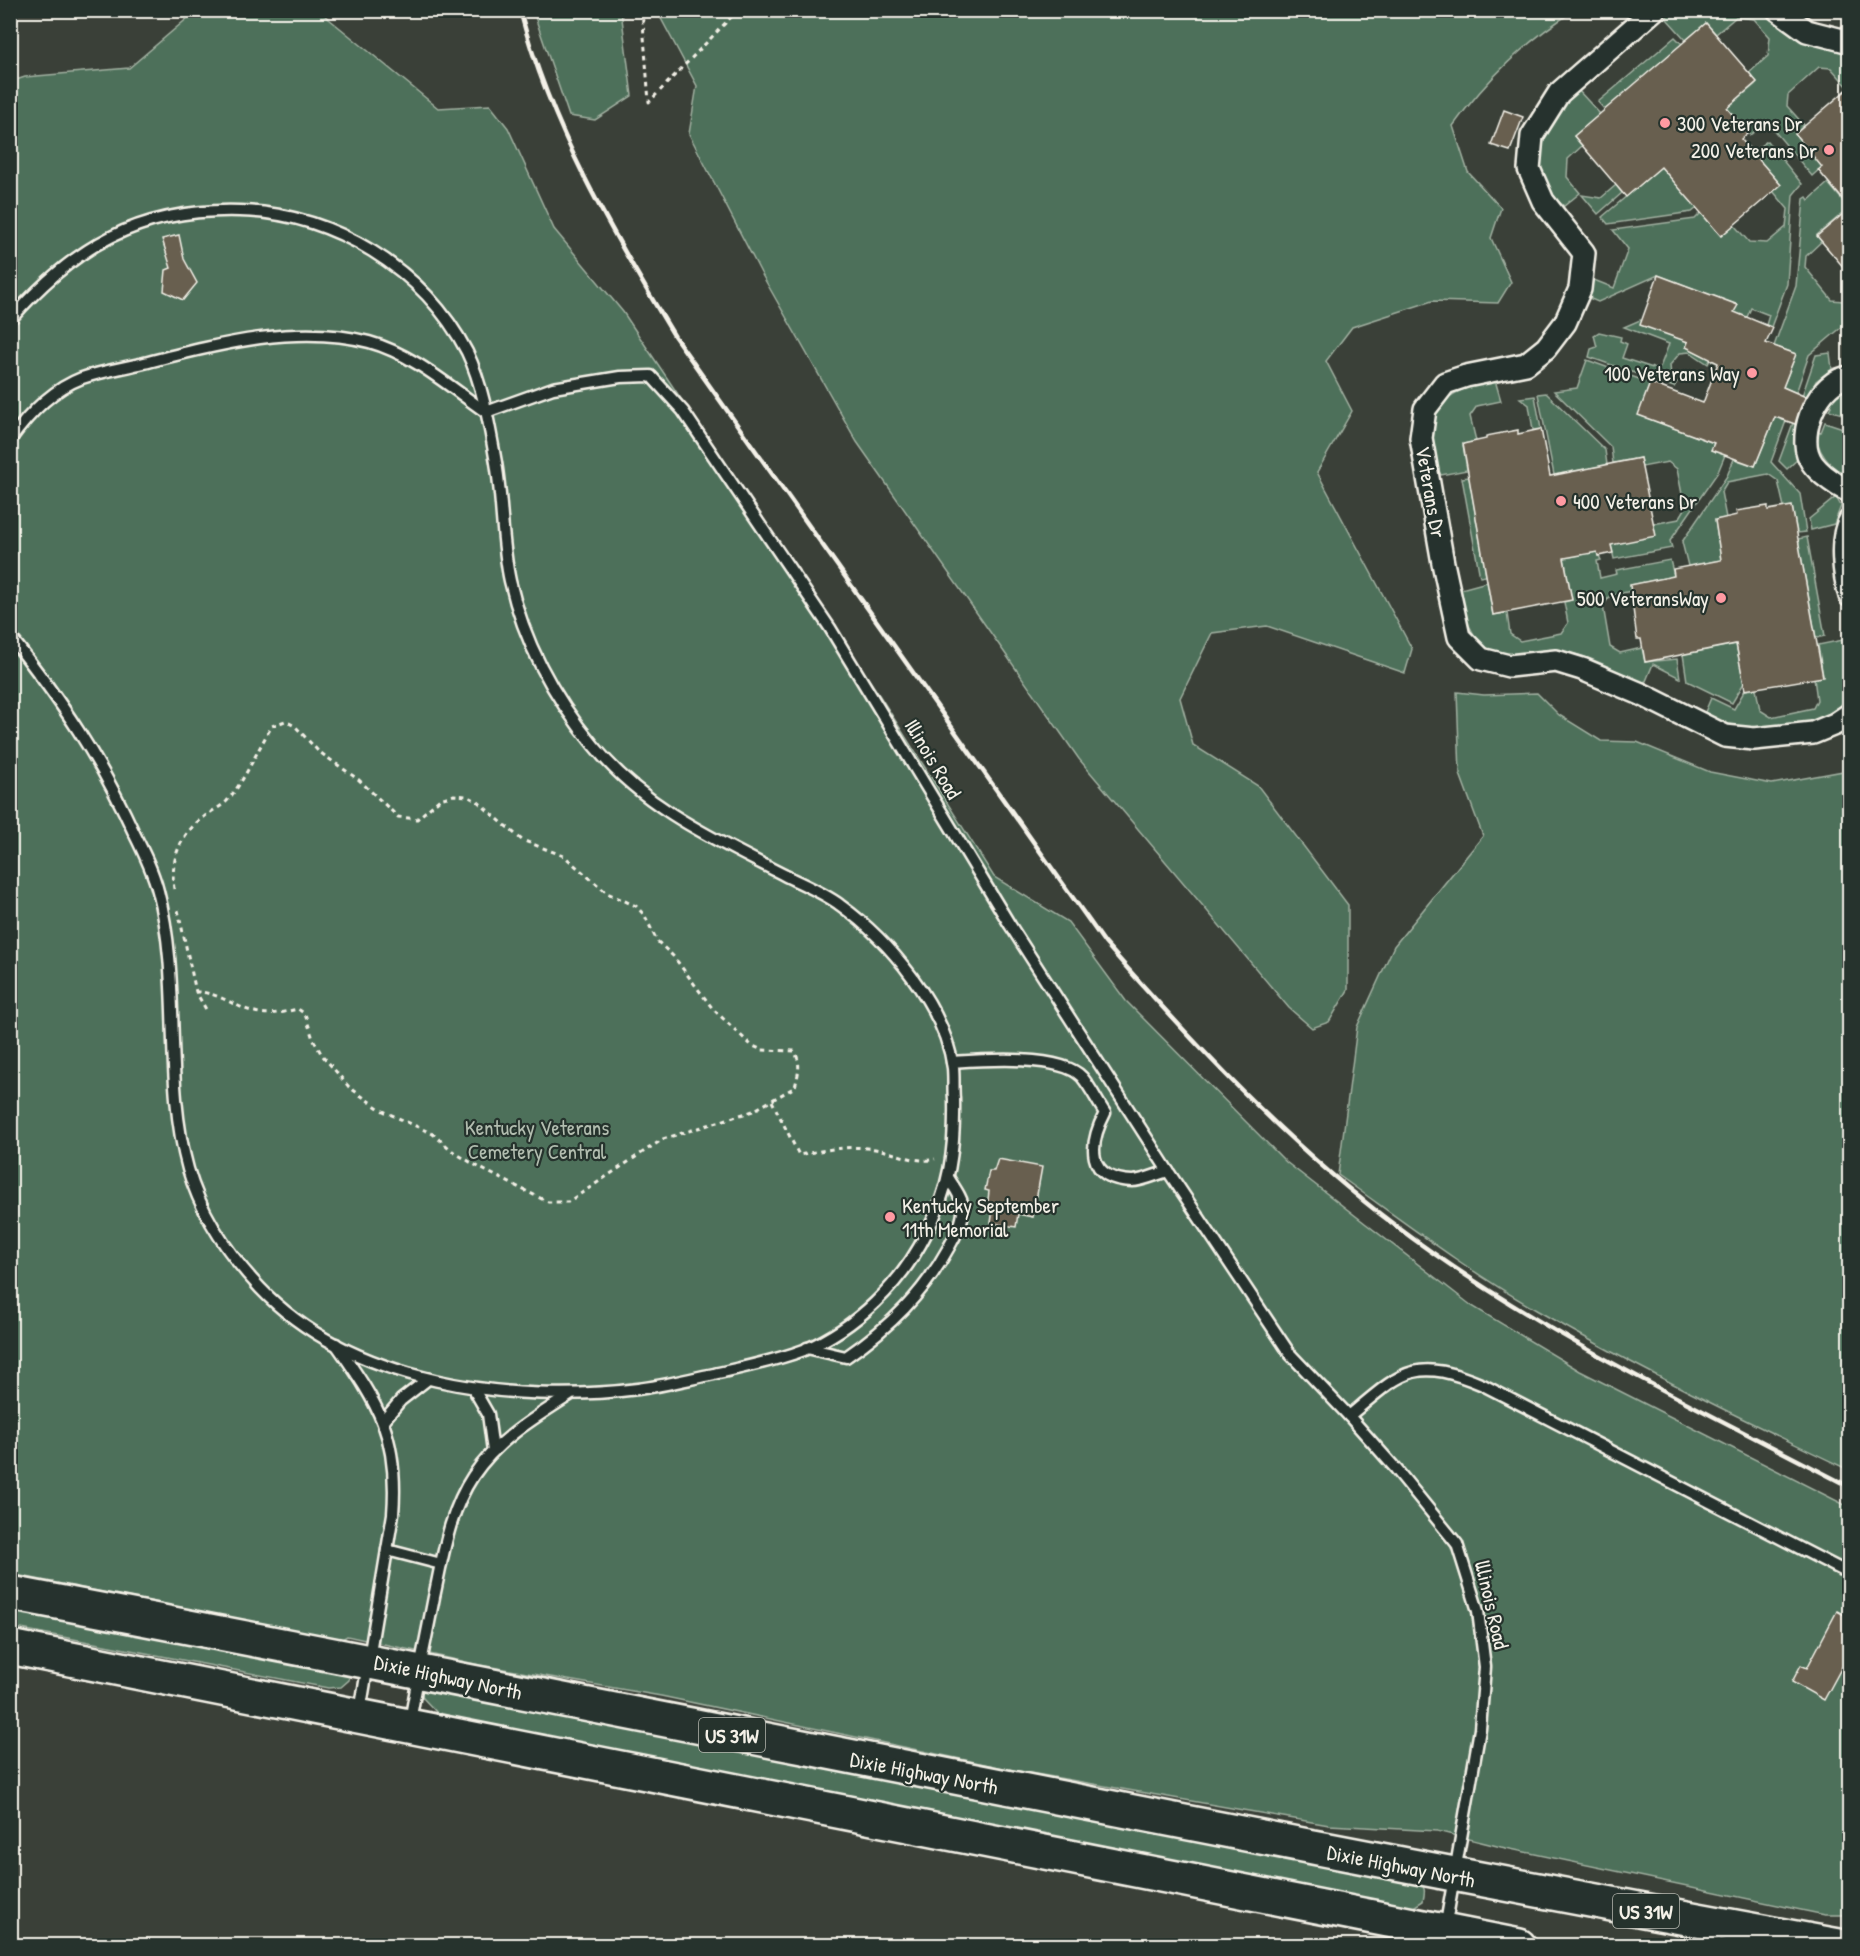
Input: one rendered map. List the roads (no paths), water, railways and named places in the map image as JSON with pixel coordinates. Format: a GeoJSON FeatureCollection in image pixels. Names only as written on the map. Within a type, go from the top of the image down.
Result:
{"type":"FeatureCollection","features":[{"type":"Feature","properties":{"kind":"highway","name":"Dixie Highway North"},"geometry":{"type":"LineString","coordinates":[[10,1593],[369,1660],[1453,1876],[1839,1946]]}},
{"type":"Feature","properties":{"kind":"highway","name":"US 31W"},"geometry":{"type":"LineString","coordinates":[[10,1647],[360,1714],[410,1726],[1519,1946]]}},
{"type":"Feature","properties":{"kind":"street","name":"Veterans Dr"},"geometry":{"type":"LineString","coordinates":[[1654,10],[1559,93],[1532,136],[1528,168],[1543,201],[1584,253],[1580,289],[1565,323],[1546,348],[1526,364],[1466,376],[1445,384],[1425,409],[1421,438],[1443,563],[1459,637],[1481,659],[1509,666],[1556,661],[1641,694],[1725,735],[1754,739],[1813,733],[1835,724],[1850,714]]}},
{"type":"Feature","properties":{"kind":"street"},"geometry":{"type":"LineString","coordinates":[[1778,10],[1807,31],[1850,42]]}},
{"type":"Feature","properties":{"kind":"street"},"geometry":{"type":"LineString","coordinates":[[1850,377],[1838,378],[1823,389],[1807,428],[1807,441],[1809,459],[1825,476],[1843,490],[1850,491]]}},
{"type":"Feature","properties":{"kind":"street"},"geometry":{"type":"LineString","coordinates":[[1850,520],[1845,528],[1845,554],[1850,596]]}},
{"type":"Feature","properties":{"kind":"lane"},"geometry":{"type":"LineString","coordinates":[[10,320],[34,293],[74,258],[107,238],[162,217],[210,210],[254,211],[291,217],[358,242],[390,263],[422,290],[447,320],[470,358],[486,412],[497,465],[510,579],[526,631],[544,674],[593,745],[621,776],[682,822],[838,903],[880,939],[912,975],[934,1014],[952,1062],[954,1131],[949,1179],[936,1216],[918,1249],[896,1281],[865,1312],[807,1348],[767,1362],[654,1387],[570,1395],[506,1394],[428,1379],[336,1343],[313,1330],[260,1289],[224,1246],[202,1207],[187,1165],[179,1111],[174,1002],[158,888],[116,794],[78,725],[10,636]]}},
{"type":"Feature","properties":{"kind":"lane"},"geometry":{"type":"LineString","coordinates":[[10,440],[22,424],[52,396],[81,378],[194,350],[259,339],[327,334],[371,342],[414,362],[486,412]]}},
{"type":"Feature","properties":{"kind":"lane","name":"Illinois Road"},"geometry":{"type":"LineString","coordinates":[[486,412],[553,388],[620,376],[651,376],[683,411],[830,627],[1010,924],[1168,1171],[1290,1354],[1349,1416]]}},
{"type":"Feature","properties":{"kind":"lane"},"geometry":{"type":"LineString","coordinates":[[952,1062],[1014,1059],[1047,1062],[1080,1075],[1105,1113],[1094,1135],[1094,1156],[1101,1171],[1114,1178],[1134,1181],[1168,1171]]}},
{"type":"Feature","properties":{"kind":"lane"},"geometry":{"type":"LineString","coordinates":[[807,1348],[846,1357],[879,1334],[910,1303],[941,1262],[962,1216],[964,1206],[949,1179]]}},
{"type":"Feature","properties":{"kind":"lane"},"geometry":{"type":"LineString","coordinates":[[336,1343],[364,1384],[384,1420],[396,1481],[360,1714]]}},
{"type":"Feature","properties":{"kind":"lane"},"geometry":{"type":"LineString","coordinates":[[1349,1416],[1391,1380],[1425,1368],[1450,1371],[1483,1385],[1850,1574]]}},
{"type":"Feature","properties":{"kind":"lane"},"geometry":{"type":"LineString","coordinates":[[384,1420],[401,1400],[428,1379]]}},
{"type":"Feature","properties":{"kind":"lane"},"geometry":{"type":"LineString","coordinates":[[473,1388],[488,1414],[493,1451]]}},
{"type":"Feature","properties":{"kind":"lane"},"geometry":{"type":"LineString","coordinates":[[410,1726],[441,1564],[450,1526],[460,1500],[473,1476],[493,1451],[512,1433],[570,1395]]}},
{"type":"Feature","properties":{"kind":"lane","name":"lllinois Road"},"geometry":{"type":"LineString","coordinates":[[1349,1416],[1457,1544],[1478,1611],[1485,1667],[1480,1729],[1444,1932]]}},
{"type":"Feature","properties":{"kind":"lane"},"geometry":{"type":"LineString","coordinates":[[387,1550],[441,1564]]}},
{"type":"Feature","properties":{"kind":"railway"},"geometry":{"type":"LineString","coordinates":[[520,10],[548,97],[566,138],[606,219],[675,337],[1105,943],[1139,981],[1243,1092],[1317,1162],[1396,1226],[1449,1264],[1504,1300],[1617,1366],[1850,1487]]}},
{"type":"Feature","properties":{"kind":"place","name":"300 Veterans Dr"},"geometry":{"type":"Point","coordinates":[1665,123]}},
{"type":"Feature","properties":{"kind":"place","name":"200 Veterans Dr"},"geometry":{"type":"Point","coordinates":[1829,150]}},
{"type":"Feature","properties":{"kind":"place","name":"100 Veterans Way"},"geometry":{"type":"Point","coordinates":[1752,373]}},
{"type":"Feature","properties":{"kind":"place","name":"400 Veterans Dr"},"geometry":{"type":"Point","coordinates":[1561,501]}},
{"type":"Feature","properties":{"kind":"place","name":"500 VeteransWay"},"geometry":{"type":"Point","coordinates":[1721,598]}},
{"type":"Feature","properties":{"kind":"place","name":"Kentucky September 11th Memorial"},"geometry":{"type":"Point","coordinates":[890,1217]}},
{"type":"Feature","properties":{"kind":"park label","name":"Kentucky Veterans Cemetery Central"},"geometry":{"type":"Point","coordinates":[537,1139]}}]}
